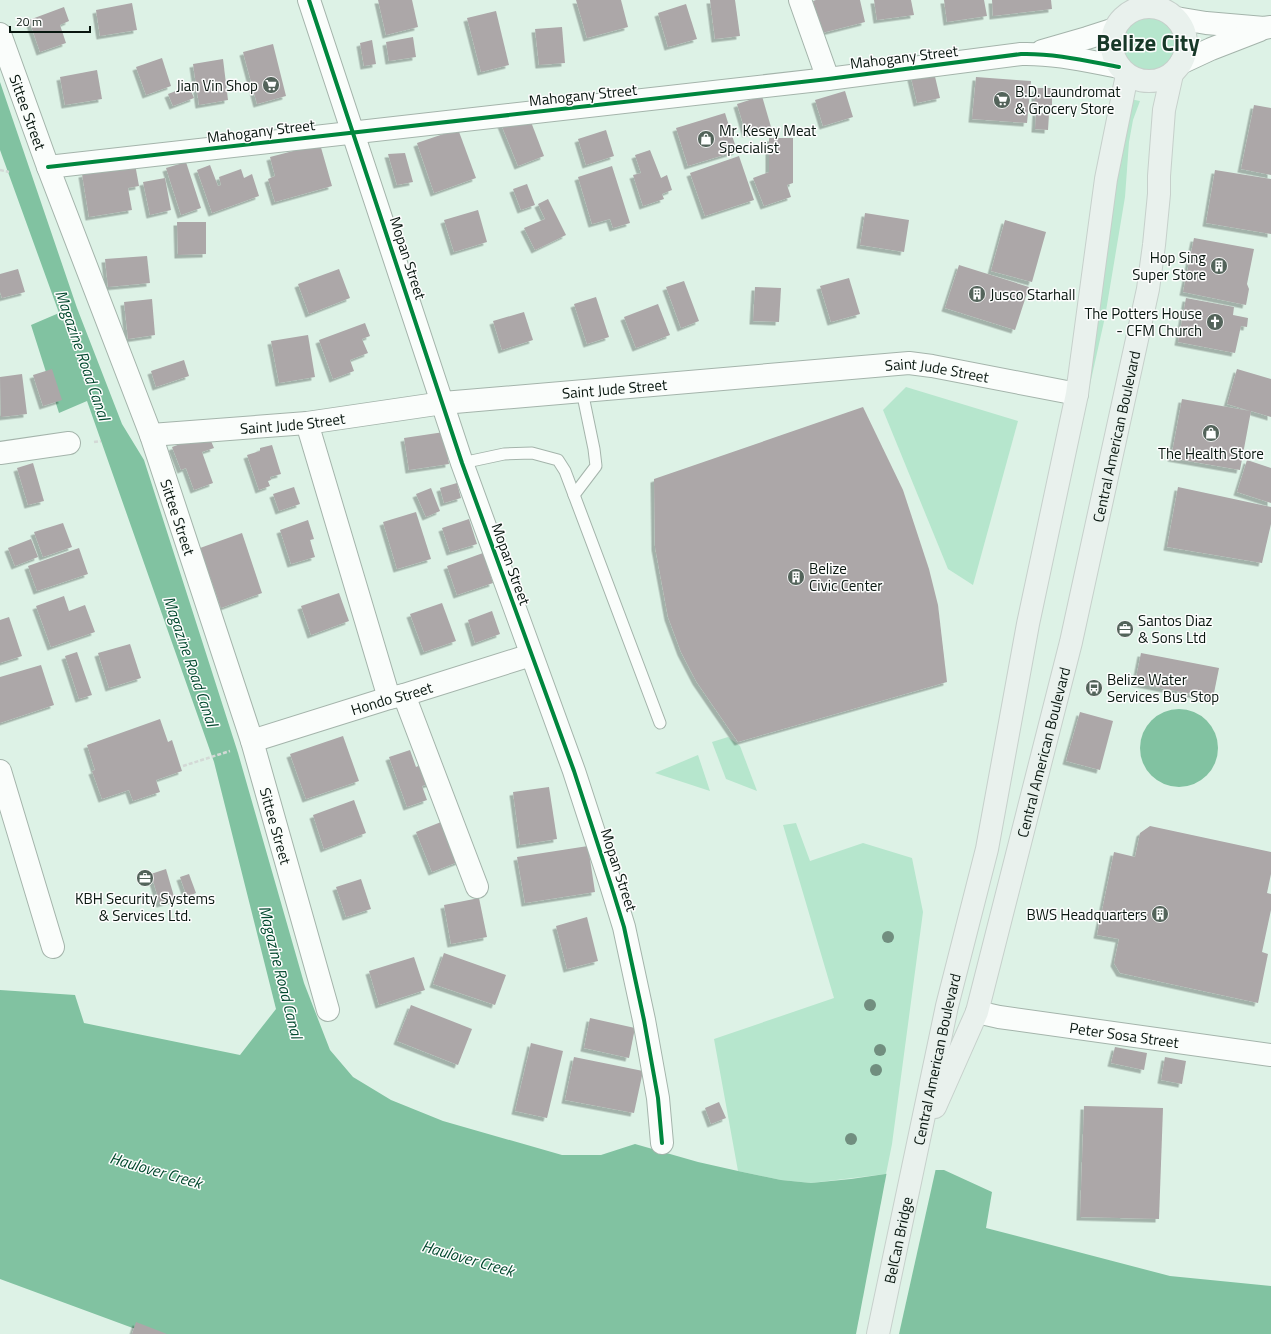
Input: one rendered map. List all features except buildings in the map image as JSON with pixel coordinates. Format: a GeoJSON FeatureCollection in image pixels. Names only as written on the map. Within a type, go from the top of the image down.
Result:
{"type":"FeatureCollection","features":[{"type":"Feature","properties":{"kind":"main road"},"geometry":{"type":"LineString","coordinates":[[1153,7],[1168,9],[1183,28],[1187,40],[1186,52],[1177,69],[1161,80],[1150,82],[1138,80],[1123,71],[1114,58],[1112,38],[1119,16],[1142,8],[1153,7]]}},
{"type":"Feature","properties":{"kind":"main road","name":"Central American Boulevard"},"geometry":{"type":"LineString","coordinates":[[918,1146],[977,1012],[1072,642],[1148,289],[1159,194],[1164,110],[1177,69]]}},
{"type":"Feature","properties":{"kind":"main road","name":"Central American Boulevard"},"geometry":{"type":"LineString","coordinates":[[918,1146],[947,1006],[987,849],[1028,624],[1077,394],[1106,179],[1123,71]]}},
{"type":"Feature","properties":{"kind":"main road","name":"BelCan Bridge"},"geometry":{"type":"LineString","coordinates":[[878,1334],[918,1146]]}},
{"type":"Feature","properties":{"kind":"street","name":"Mopan Street"},"geometry":{"type":"LineString","coordinates":[[309,0],[354,132],[462,463],[574,771],[624,927],[644,1020],[658,1098],[662,1143]]}},
{"type":"Feature","properties":{"kind":"street"},"geometry":{"type":"LineString","coordinates":[[800,0],[828,79]]}},
{"type":"Feature","properties":{"kind":"street"},"geometry":{"type":"LineString","coordinates":[[1168,9],[1206,23],[1268,27]]}},
{"type":"Feature","properties":{"kind":"street","name":"Mahogany Street"},"geometry":{"type":"LineString","coordinates":[[1033,54],[1087,38],[1119,16]]}},
{"type":"Feature","properties":{"kind":"street"},"geometry":{"type":"LineString","coordinates":[[1177,69],[1211,48],[1268,27]]}},
{"type":"Feature","properties":{"kind":"street","name":"Sittee Street"},"geometry":{"type":"LineString","coordinates":[[0,34],[48,167],[151,435],[252,740],[328,1010]]}},
{"type":"Feature","properties":{"kind":"street","name":"Mahogany Street"},"geometry":{"type":"LineString","coordinates":[[48,167],[828,79],[1021,54],[1083,60],[1123,71]]}},
{"type":"Feature","properties":{"kind":"street","name":"Saint Jude Street"},"geometry":{"type":"LineString","coordinates":[[151,435],[307,423],[443,404],[909,363],[932,366],[1077,394]]}},
{"type":"Feature","properties":{"kind":"street"},"geometry":{"type":"LineString","coordinates":[[307,423],[396,697],[477,887]]}},
{"type":"Feature","properties":{"kind":"street"},"geometry":{"type":"LineString","coordinates":[[0,452],[69,443]]}},
{"type":"Feature","properties":{"kind":"street","name":"Hondo Street"},"geometry":{"type":"LineString","coordinates":[[252,740],[531,655]]}},
{"type":"Feature","properties":{"kind":"street"},"geometry":{"type":"LineString","coordinates":[[0,771],[53,947]]}},
{"type":"Feature","properties":{"kind":"street","name":"Peter Sosa Street"},"geometry":{"type":"LineString","coordinates":[[977,1012],[999,1017],[1271,1055]]}},
{"type":"Feature","properties":{"kind":"lane"},"geometry":{"type":"LineString","coordinates":[[574,495],[596,466],[582,391]]}},
{"type":"Feature","properties":{"kind":"lane"},"geometry":{"type":"LineString","coordinates":[[462,463],[504,454],[532,453],[558,460],[565,471],[660,723]]}},
{"type":"Feature","properties":{"kind":"path"},"geometry":{"type":"LineString","coordinates":[[0,170],[9,172]]}},
{"type":"Feature","properties":{"kind":"path"},"geometry":{"type":"LineString","coordinates":[[183,766],[215,757]]}},
{"type":"Feature","properties":{"kind":"shaded area"},"geometry":{"type":"Polygon","coordinates":[[[1144,15],[1154,15],[1169,23],[1175,32],[1177,43],[1175,54],[1169,63],[1154,71],[1144,71],[1133,66],[1126,59],[1121,48],[1121,38],[1126,27],[1133,20],[1144,15]]]}},
{"type":"Feature","properties":{"kind":"shaded area"},"geometry":{"type":"Polygon","coordinates":[[[1120,97],[1140,101],[1133,120],[1129,142],[1125,197],[1105,317],[1034,636],[1120,97]]]}},
{"type":"Feature","properties":{"kind":"shaded area"},"geometry":{"type":"Polygon","coordinates":[[[906,387],[1018,421],[973,585],[948,569],[883,410],[906,387]]]}},
{"type":"Feature","properties":{"kind":"shaded area"},"geometry":{"type":"Polygon","coordinates":[[[728,737],[740,746],[757,791],[726,779],[712,742],[728,737]]]}},
{"type":"Feature","properties":{"kind":"shaded area"},"geometry":{"type":"Polygon","coordinates":[[[698,755],[710,791],[655,773],[698,755]]]}},
{"type":"Feature","properties":{"kind":"shaded area"},"geometry":{"type":"Polygon","coordinates":[[[796,823],[810,861],[863,843],[912,858],[923,912],[892,1144],[886,1174],[811,1183],[781,1180],[738,1171],[714,1039],[834,998],[783,825],[796,823]]]}},
{"type":"Feature","properties":{"kind":"water"},"geometry":{"type":"Polygon","coordinates":[[[0,82],[77,308],[122,424],[144,460],[238,753],[304,983],[330,1050],[353,1077],[391,1100],[443,1121],[562,1155],[601,1155],[635,1144],[698,1162],[738,1171],[781,1180],[811,1183],[913,1170],[944,1170],[992,1192],[986,1228],[1170,1276],[1271,1286],[1271,1334],[149,1334],[0,1279],[0,990],[75,995],[84,1023],[240,1055],[276,1009],[214,762],[87,401],[59,413],[31,325],[59,313],[0,150],[0,82]]]}},
{"type":"Feature","properties":{"kind":"water"},"geometry":{"type":"Polygon","coordinates":[[[1179,709],[1194,712],[1207,720],[1215,733],[1218,748],[1215,763],[1207,776],[1194,784],[1179,787],[1164,784],[1151,776],[1143,763],[1140,748],[1143,733],[1151,720],[1164,712],[1179,709]]]}},
{"type":"Feature","properties":{"kind":"pier"},"geometry":{"type":"Polygon","coordinates":[[[913,1168],[936,1168],[899,1334],[856,1334],[887,1171],[913,1168]]]}},
{"type":"Feature","properties":{"kind":"cycle path"},"geometry":{"type":"LineString","coordinates":[[309,0],[462,463],[574,771],[612,888],[624,927],[644,1020],[658,1098],[662,1143]]}},
{"type":"Feature","properties":{"kind":"cycle path"},"geometry":{"type":"LineString","coordinates":[[48,167],[828,79],[1021,54],[1058,56],[1119,67]]}},
{"type":"Feature","properties":{"kind":"place","name":"Jian Vin Shop"},"geometry":{"type":"Point","coordinates":[271,85]}},
{"type":"Feature","properties":{"kind":"place","name":"B.D. Laundromat & Grocery Store"},"geometry":{"type":"Point","coordinates":[1002,100]}},
{"type":"Feature","properties":{"kind":"place","name":"Mr. Kesey Meat Specialist"},"geometry":{"type":"Point","coordinates":[706,139]}},
{"type":"Feature","properties":{"kind":"place","name":"Hop Sing Super Store"},"geometry":{"type":"Point","coordinates":[1219,266]}},
{"type":"Feature","properties":{"kind":"place","name":"Jusco Starhall"},"geometry":{"type":"Point","coordinates":[977,294]}},
{"type":"Feature","properties":{"kind":"place","name":"The Potters House - CFM Church"},"geometry":{"type":"Point","coordinates":[1215,322]}},
{"type":"Feature","properties":{"kind":"place","name":"The Health Store"},"geometry":{"type":"Point","coordinates":[1211,433]}},
{"type":"Feature","properties":{"kind":"place","name":"Belize Civic Center"},"geometry":{"type":"Point","coordinates":[796,577]}},
{"type":"Feature","properties":{"kind":"place","name":"Santos Diaz & Sons Ltd"},"geometry":{"type":"Point","coordinates":[1125,629]}},
{"type":"Feature","properties":{"kind":"place","name":"Belize Water Services Bus Stop"},"geometry":{"type":"Point","coordinates":[1094,688]}},
{"type":"Feature","properties":{"kind":"place","name":"KBH Security Systems & Services Ltd."},"geometry":{"type":"Point","coordinates":[145,878]}},
{"type":"Feature","properties":{"kind":"place","name":"BWS Headquarters"},"geometry":{"type":"Point","coordinates":[1160,914]}},
{"type":"Feature","properties":{"kind":"district","name":"Belize City"},"geometry":{"type":"Point","coordinates":[1148,42]}},
{"type":"Feature","properties":{"kind":"water label","name":"Magazine Road Canal"},"geometry":{"type":"Point","coordinates":[83,355]}},
{"type":"Feature","properties":{"kind":"water label","name":"Magazine Road Canal"},"geometry":{"type":"Point","coordinates":[191,661]}},
{"type":"Feature","properties":{"kind":"water label","name":"Magazine Road Canal"},"geometry":{"type":"Point","coordinates":[281,972]}},
{"type":"Feature","properties":{"kind":"water label","name":"Haulover Creek"},"geometry":{"type":"Point","coordinates":[156,1170]}},
{"type":"Feature","properties":{"kind":"water label","name":"Haulover Creek"},"geometry":{"type":"Point","coordinates":[468,1258]}}]}
